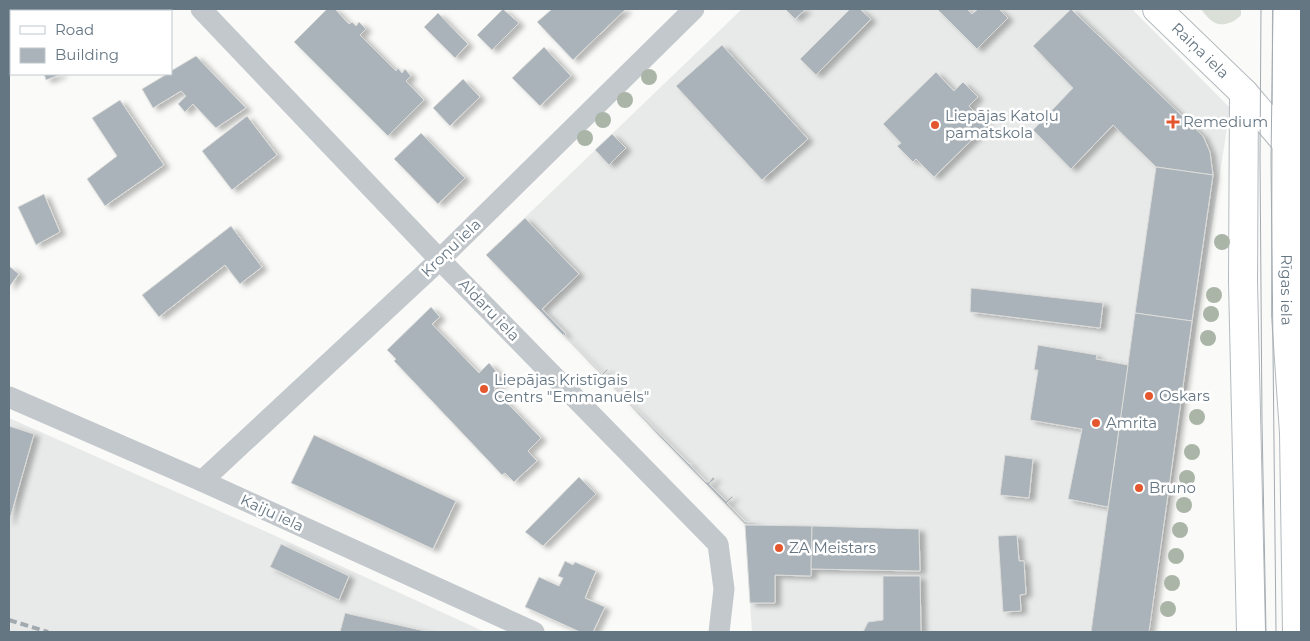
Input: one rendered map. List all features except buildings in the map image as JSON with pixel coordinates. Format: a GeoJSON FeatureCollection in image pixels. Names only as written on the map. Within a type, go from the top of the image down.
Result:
{"type":"FeatureCollection","features":[{"type":"Feature","properties":{"kind":"main road","name":"Raiņa iela"},"geometry":{"type":"LineString","coordinates":[[1157,9],[1244,93],[1285,141]]}},
{"type":"Feature","properties":{"kind":"main road","name":"Rīgas iela"},"geometry":{"type":"LineString","coordinates":[[1287,9],[1285,141],[1286,315],[1294,433],[1298,624]]}},
{"type":"Feature","properties":{"kind":"main road"},"geometry":{"type":"LineString","coordinates":[[1244,93],[1243,282],[1251,632]]}},
{"type":"Feature","properties":{"kind":"street","name":"Aldaru iela"},"geometry":{"type":"LineString","coordinates":[[201,9],[440,260],[718,544],[724,589],[719,632]]}},
{"type":"Feature","properties":{"kind":"street","name":"Kroņu iela"},"geometry":{"type":"LineString","coordinates":[[202,481],[440,260],[694,9]]}},
{"type":"Feature","properties":{"kind":"street","name":"Kaiju iela"},"geometry":{"type":"LineString","coordinates":[[9,397],[202,481],[534,632]]}},
{"type":"Feature","properties":{"kind":"shaded area"},"geometry":{"type":"Polygon","coordinates":[[[742,9],[1132,9],[1230,108],[1150,632],[752,632],[745,525],[486,255],[742,9]]]}},
{"type":"Feature","properties":{"kind":"shaded area"},"geometry":{"type":"Polygon","coordinates":[[[1201,9],[1241,9],[1241,15],[1231,22],[1219,24],[1211,20],[1201,9]]]}},
{"type":"Feature","properties":{"kind":"shaded area"},"geometry":{"type":"Polygon","coordinates":[[[9,418],[269,533],[485,632],[9,632],[9,418]]]}},
{"type":"Feature","properties":{"kind":"tram line"},"geometry":{"type":"LineString","coordinates":[[1261,9],[1262,422],[1266,632]]}},
{"type":"Feature","properties":{"kind":"tram line"},"geometry":{"type":"LineString","coordinates":[[1273,9],[1271,160],[1276,632]]}},
{"type":"Feature","properties":{"kind":"railway"},"geometry":{"type":"LineString","coordinates":[[9,620],[48,632]]}},
{"type":"Feature","properties":{"kind":"place","name":"Remedium"},"geometry":{"type":"Point","coordinates":[1173,122]}},
{"type":"Feature","properties":{"kind":"place","name":"Liepājas Katoļu pamatskola"},"geometry":{"type":"Point","coordinates":[935,125]}},
{"type":"Feature","properties":{"kind":"place","name":"Liepājas Kristīgais Centrs \"Emmanuēls\""},"geometry":{"type":"Point","coordinates":[484,389]}},
{"type":"Feature","properties":{"kind":"place","name":"Oskars"},"geometry":{"type":"Point","coordinates":[1149,396]}},
{"type":"Feature","properties":{"kind":"place","name":"Amrita"},"geometry":{"type":"Point","coordinates":[1096,423]}},
{"type":"Feature","properties":{"kind":"place","name":"Bruno"},"geometry":{"type":"Point","coordinates":[1139,488]}},
{"type":"Feature","properties":{"kind":"place","name":"ZA Meistars"},"geometry":{"type":"Point","coordinates":[779,548]}}]}
